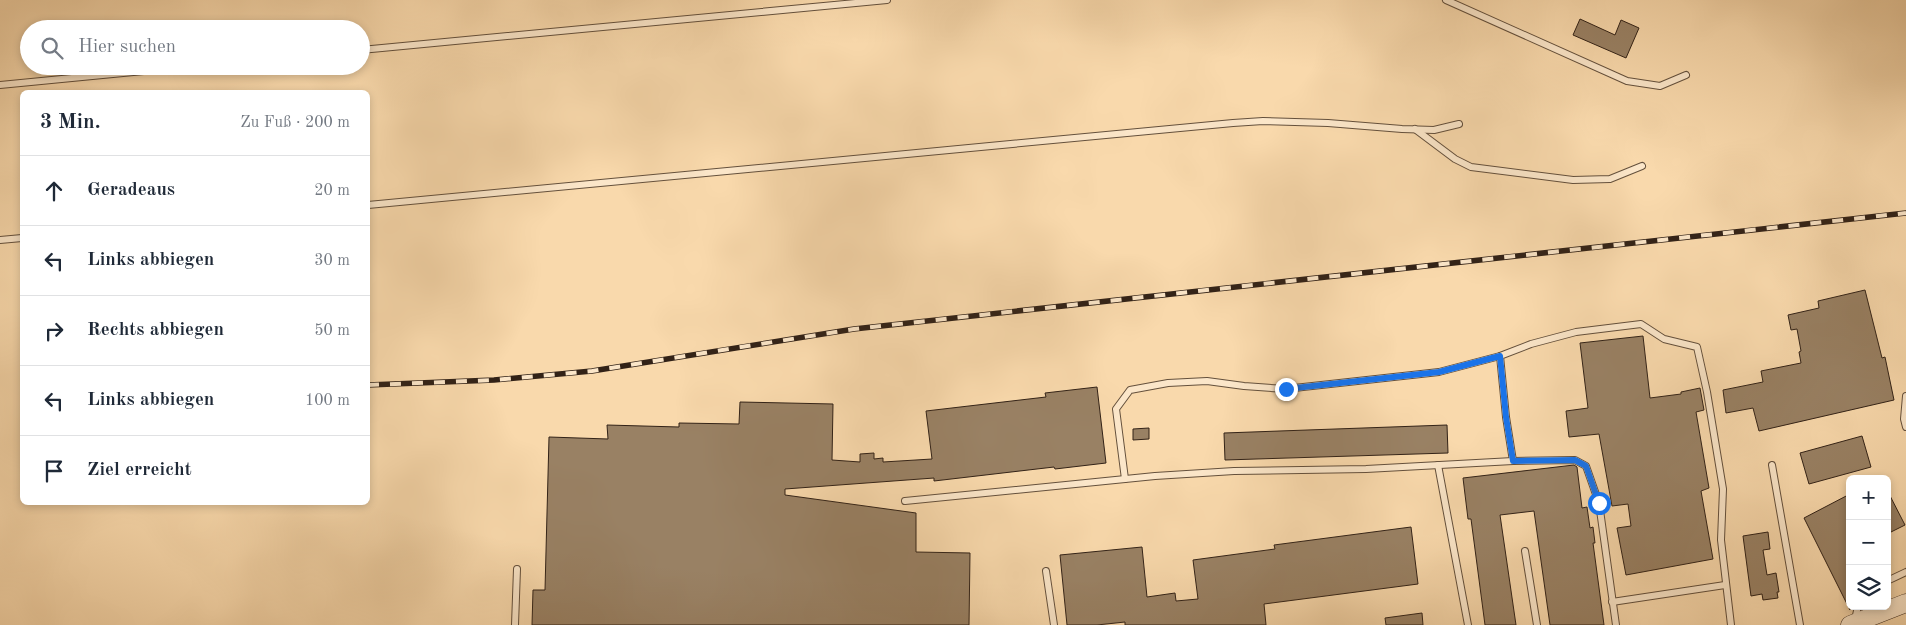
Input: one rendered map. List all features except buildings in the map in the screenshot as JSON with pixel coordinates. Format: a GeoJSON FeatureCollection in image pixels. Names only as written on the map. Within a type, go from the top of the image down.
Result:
{"type":"FeatureCollection","features":[{"type":"Feature","properties":{"kind":"street"},"geometry":{"type":"LineString","coordinates":[[1852,624],[1906,603]]}},
{"type":"Feature","properties":{"kind":"lane"},"geometry":{"type":"LineString","coordinates":[[370,49],[887,0]]}},
{"type":"Feature","properties":{"kind":"lane"},"geometry":{"type":"LineString","coordinates":[[1446,0],[1627,81],[1660,86],[1686,74]]}},
{"type":"Feature","properties":{"kind":"lane"},"geometry":{"type":"LineString","coordinates":[[0,85],[103,75]]}},
{"type":"Feature","properties":{"kind":"lane"},"geometry":{"type":"LineString","coordinates":[[370,205],[1233,123],[1263,121],[1328,123],[1434,130],[1459,124]]}},
{"type":"Feature","properties":{"kind":"lane"},"geometry":{"type":"LineString","coordinates":[[1415,129],[1455,159],[1471,167],[1573,180],[1610,179],[1642,166]]}},
{"type":"Feature","properties":{"kind":"lane"},"geometry":{"type":"LineString","coordinates":[[0,240],[20,238]]}},
{"type":"Feature","properties":{"kind":"lane"},"geometry":{"type":"LineString","coordinates":[[1125,479],[1116,409],[1130,390],[1168,383],[1207,380],[1244,386],[1286,389],[1439,372],[1500,356],[1531,344],[1576,332],[1641,324],[1664,339],[1697,347],[1707,392],[1723,489],[1721,540],[1731,625]]}},
{"type":"Feature","properties":{"kind":"lane"},"geometry":{"type":"LineString","coordinates":[[1500,356],[1506,417],[1513,461]]}},
{"type":"Feature","properties":{"kind":"lane"},"geometry":{"type":"LineString","coordinates":[[1906,396],[1904,419],[1906,427]]}},
{"type":"Feature","properties":{"kind":"lane"},"geometry":{"type":"LineString","coordinates":[[905,501],[1125,479],[1234,471],[1366,469],[1513,461],[1575,460],[1586,466],[1599,503],[1616,625]]}},
{"type":"Feature","properties":{"kind":"lane"},"geometry":{"type":"LineString","coordinates":[[1438,465],[1468,625]]}},
{"type":"Feature","properties":{"kind":"lane"},"geometry":{"type":"LineString","coordinates":[[1772,465],[1800,625]]}},
{"type":"Feature","properties":{"kind":"lane"},"geometry":{"type":"LineString","coordinates":[[1524,551],[1537,625]]}},
{"type":"Feature","properties":{"kind":"lane"},"geometry":{"type":"LineString","coordinates":[[515,625],[517,569]]}},
{"type":"Feature","properties":{"kind":"lane"},"geometry":{"type":"LineString","coordinates":[[1046,571],[1054,625]]}},
{"type":"Feature","properties":{"kind":"lane"},"geometry":{"type":"LineString","coordinates":[[1891,579],[1906,572]]}},
{"type":"Feature","properties":{"kind":"lane"},"geometry":{"type":"LineString","coordinates":[[1612,602],[1725,585]]}},
{"type":"Feature","properties":{"kind":"lane"},"geometry":{"type":"LineString","coordinates":[[1852,624],[1857,610]]}},
{"type":"Feature","properties":{"kind":"railway"},"geometry":{"type":"LineString","coordinates":[[370,385],[494,380],[592,371],[854,329],[1906,213]]}},
{"type":"Feature","properties":{"kind":"route"},"geometry":{"type":"LineString","coordinates":[[1286,389],[1439,372],[1500,356],[1506,417],[1513,461],[1575,460],[1586,466],[1599,503]]}}]}
